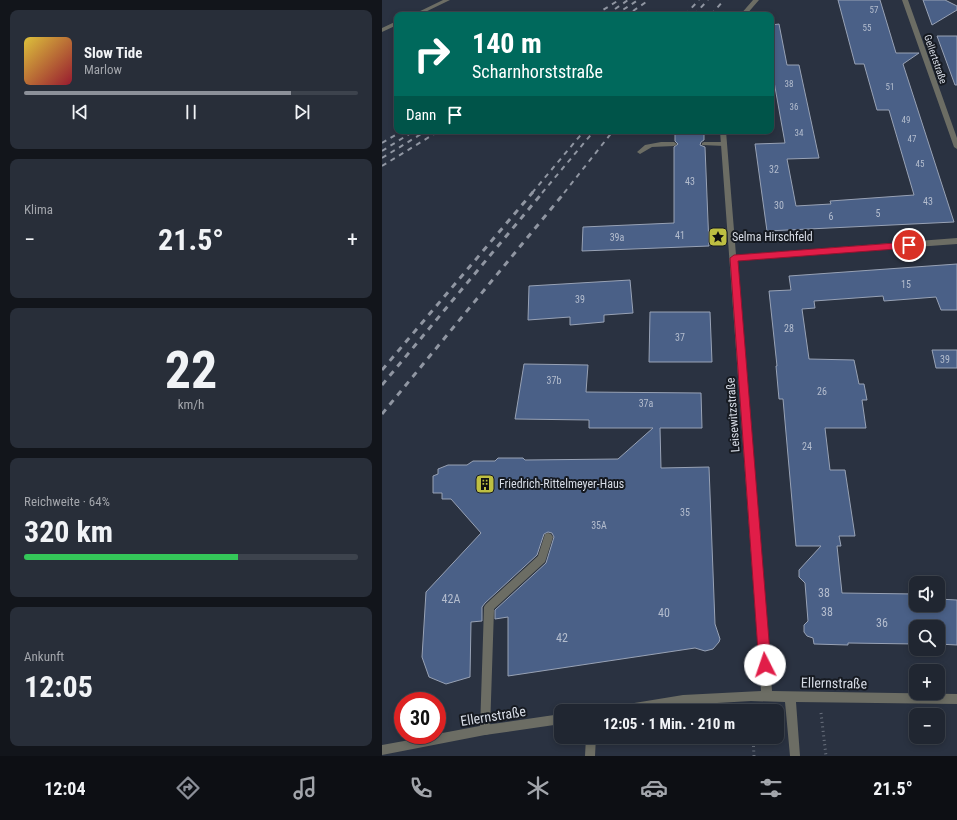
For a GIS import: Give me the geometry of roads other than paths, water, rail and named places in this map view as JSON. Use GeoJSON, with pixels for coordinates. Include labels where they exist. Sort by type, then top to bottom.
{"type":"FeatureCollection","features":[{"type":"Feature","properties":{"kind":"street"},"geometry":{"type":"LineString","coordinates":[[421,12],[447,0]]}},
{"type":"Feature","properties":{"kind":"street"},"geometry":{"type":"LineString","coordinates":[[746,12],[756,0]]}},
{"type":"Feature","properties":{"kind":"street","name":"Gellertstraße"},"geometry":{"type":"LineString","coordinates":[[905,0],[957,147]]}},
{"type":"Feature","properties":{"kind":"street"},"geometry":{"type":"LineString","coordinates":[[383,29],[394,24]]}},
{"type":"Feature","properties":{"kind":"street","name":"Leisewitzstraße"},"geometry":{"type":"LineString","coordinates":[[724,134],[768,696]]}},
{"type":"Feature","properties":{"kind":"street"},"geometry":{"type":"LineString","coordinates":[[640,152],[645,147],[653,145],[674,144]]}},
{"type":"Feature","properties":{"kind":"street"},"geometry":{"type":"LineString","coordinates":[[704,144],[724,144]]}},
{"type":"Feature","properties":{"kind":"street"},"geometry":{"type":"LineString","coordinates":[[734,258],[957,241]]}},
{"type":"Feature","properties":{"kind":"street"},"geometry":{"type":"LineString","coordinates":[[485,730],[489,607],[542,559],[548,538]]}},
{"type":"Feature","properties":{"kind":"street","name":"Ellernstraße"},"geometry":{"type":"LineString","coordinates":[[659,704],[683,700],[768,696],[957,699]]}},
{"type":"Feature","properties":{"kind":"street"},"geometry":{"type":"LineString","coordinates":[[790,696],[795,756]]}},
{"type":"Feature","properties":{"kind":"street","name":"Ellernstraße"},"geometry":{"type":"LineString","coordinates":[[382,750],[485,730],[554,721]]}},
{"type":"Feature","properties":{"kind":"street"},"geometry":{"type":"LineString","coordinates":[[590,756],[591,744]]}},
{"type":"Feature","properties":{"kind":"railway"},"geometry":{"type":"LineString","coordinates":[[600,12],[619,0]]}},
{"type":"Feature","properties":{"kind":"railway"},"geometry":{"type":"LineString","coordinates":[[615,9],[628,0]]}},
{"type":"Feature","properties":{"kind":"railway"},"geometry":{"type":"LineString","coordinates":[[620,12],[638,0]]}},
{"type":"Feature","properties":{"kind":"railway"},"geometry":{"type":"LineString","coordinates":[[633,11],[649,0]]}},
{"type":"Feature","properties":{"kind":"railway"},"geometry":{"type":"LineString","coordinates":[[688,12],[699,0]]}},
{"type":"Feature","properties":{"kind":"railway"},"geometry":{"type":"LineString","coordinates":[[697,12],[708,0]]}},
{"type":"Feature","properties":{"kind":"railway"},"geometry":{"type":"LineString","coordinates":[[714,12],[724,0]]}},
{"type":"Feature","properties":{"kind":"railway"},"geometry":{"type":"LineString","coordinates":[[382,143],[397,134]]}},
{"type":"Feature","properties":{"kind":"railway"},"geometry":{"type":"LineString","coordinates":[[382,151],[409,134]]}},
{"type":"Feature","properties":{"kind":"railway"},"geometry":{"type":"LineString","coordinates":[[382,158],[421,134]]}},
{"type":"Feature","properties":{"kind":"railway"},"geometry":{"type":"LineString","coordinates":[[382,166],[434,134]]}},
{"type":"Feature","properties":{"kind":"railway"},"geometry":{"type":"LineString","coordinates":[[532,193],[581,134]]}},
{"type":"Feature","properties":{"kind":"railway"},"geometry":{"type":"LineString","coordinates":[[542,193],[591,134]]}},
{"type":"Feature","properties":{"kind":"railway"},"geometry":{"type":"LineString","coordinates":[[564,193],[611,134]]}},
{"type":"Feature","properties":{"kind":"railway"},"geometry":{"type":"LineString","coordinates":[[382,370],[533,192]]}},
{"type":"Feature","properties":{"kind":"railway"},"geometry":{"type":"LineString","coordinates":[[382,385],[543,192]]}},
{"type":"Feature","properties":{"kind":"railway"},"geometry":{"type":"LineString","coordinates":[[382,414],[565,192]]}},
{"type":"Feature","properties":{"kind":"place","name":"Selma Hirschfeld"},"geometry":{"type":"Point","coordinates":[718,237]}},
{"type":"Feature","properties":{"kind":"place","name":"Friedrich-Rittelmeyer-Haus"},"geometry":{"type":"Point","coordinates":[485,484]}}]}
